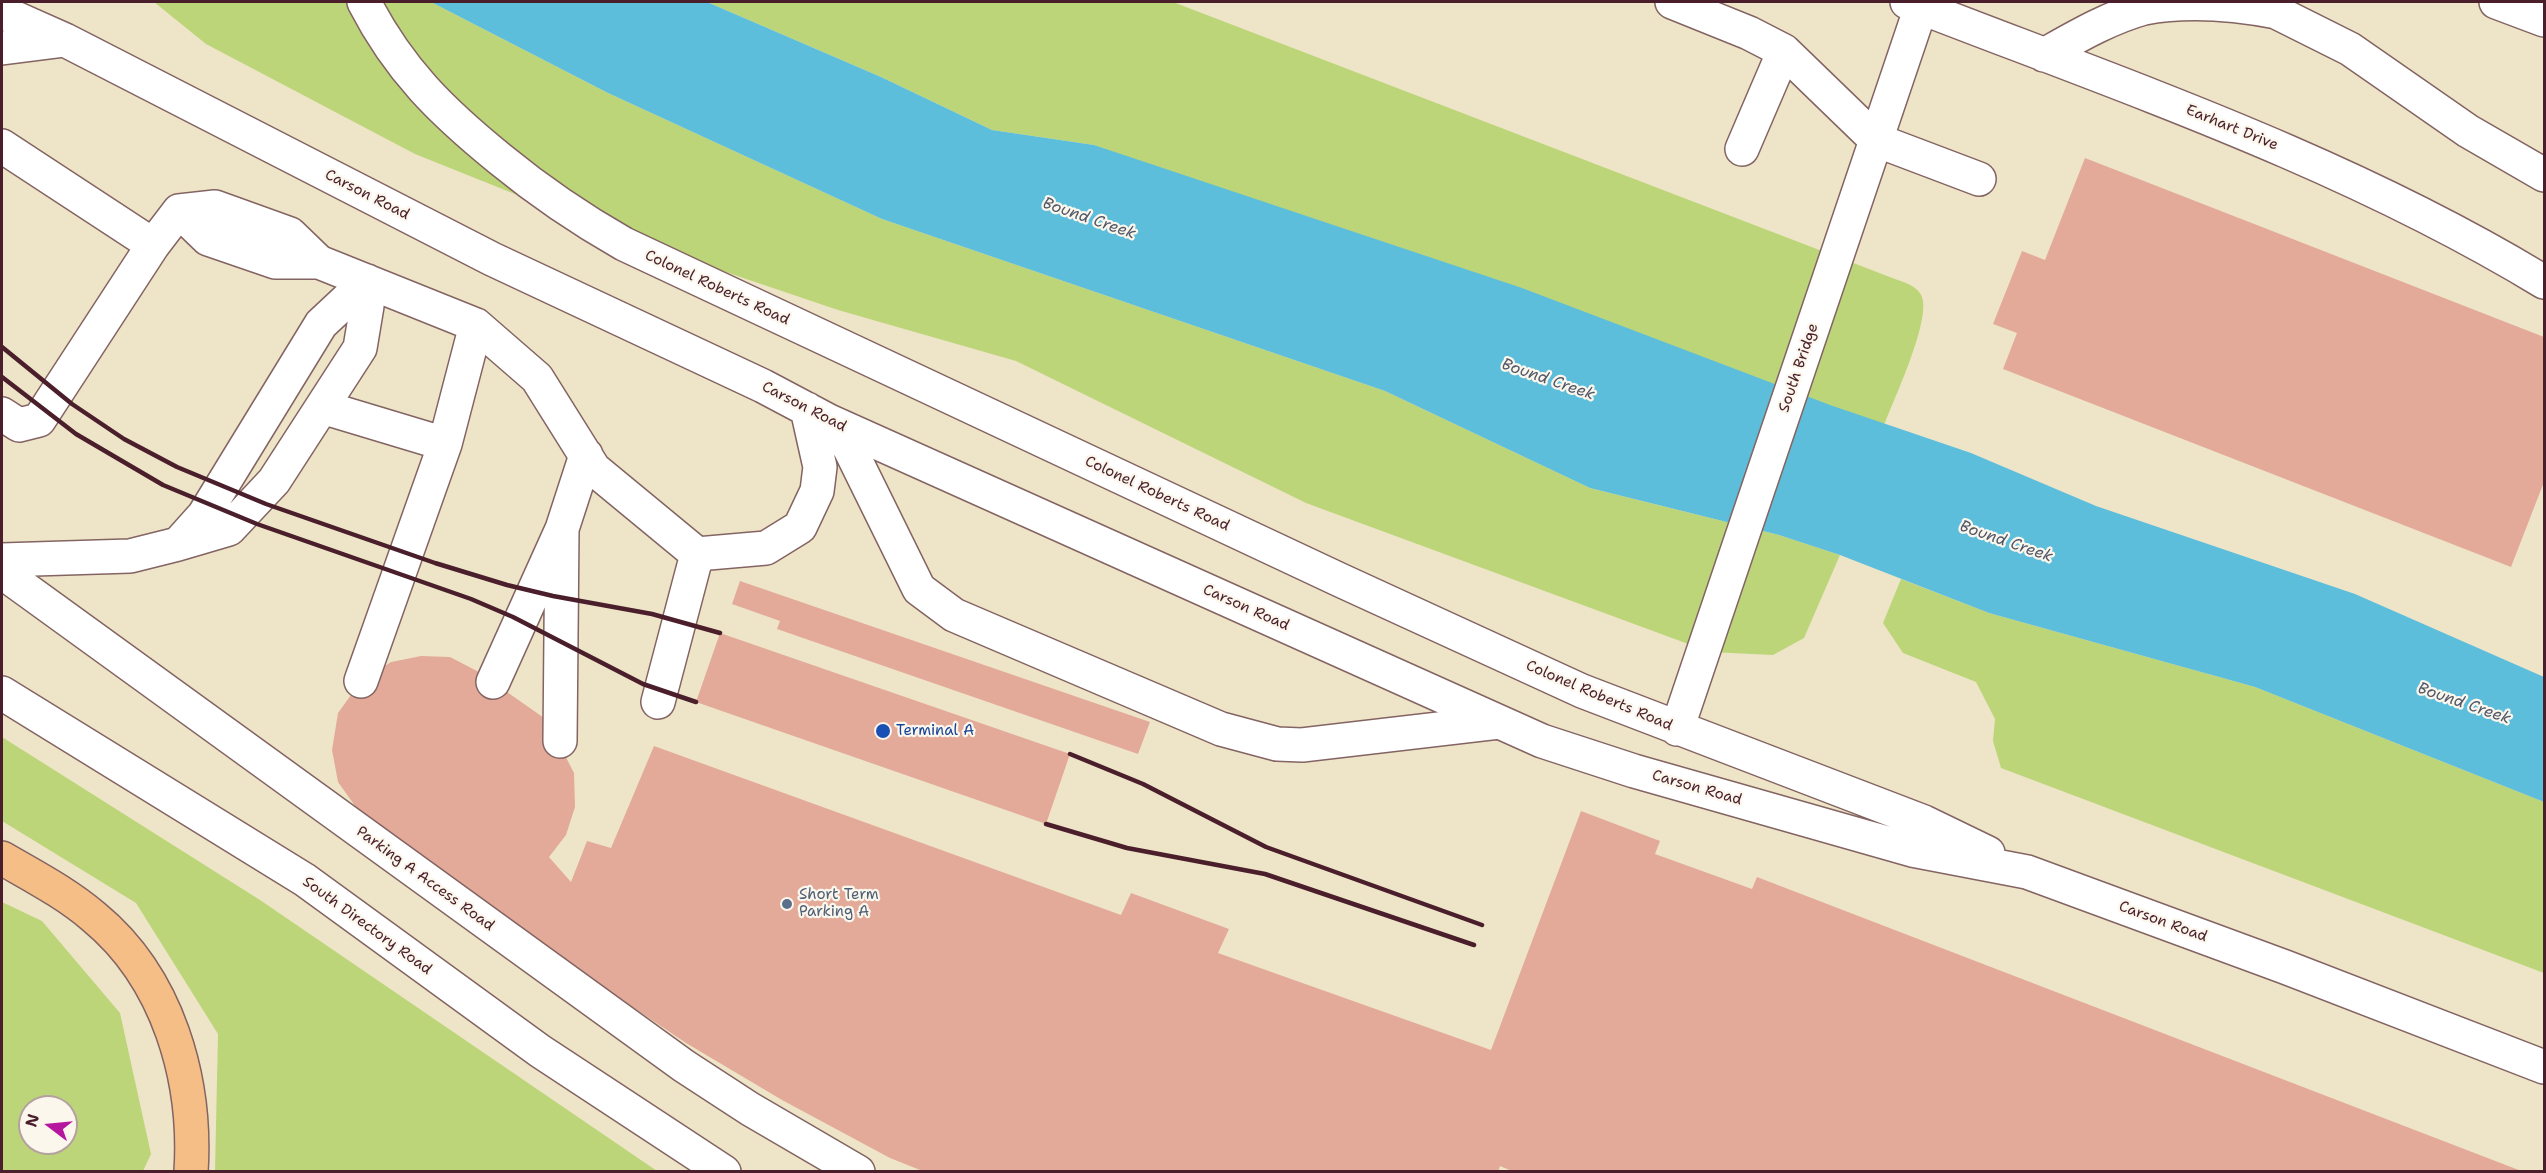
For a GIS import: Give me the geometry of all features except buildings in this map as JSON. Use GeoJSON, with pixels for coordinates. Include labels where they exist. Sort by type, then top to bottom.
{"type":"FeatureCollection","features":[{"type":"Feature","properties":{"kind":"main road"},"geometry":{"type":"LineString","coordinates":[[2,858],[69,898],[95,918],[141,969],[171,1027],[181,1056],[191,1115],[191,1172]]}},
{"type":"Feature","properties":{"kind":"street"},"geometry":{"type":"LineString","coordinates":[[2,48],[65,40],[39,2]]}},
{"type":"Feature","properties":{"kind":"street","name":"Colonel Roberts Road"},"geometry":{"type":"LineString","coordinates":[[364,2],[392,50],[417,84],[465,131],[539,190],[591,226],[651,258],[1582,691],[1924,822],[2027,872]]}},
{"type":"Feature","properties":{"kind":"street"},"geometry":{"type":"LineString","coordinates":[[1672,2],[1749,33],[1784,51],[1876,140],[1979,179]]}},
{"type":"Feature","properties":{"kind":"street"},"geometry":{"type":"LineString","coordinates":[[2044,56],[2099,25],[2146,7],[2191,2],[2268,7],[2350,49],[2468,131],[2544,175]]}},
{"type":"Feature","properties":{"kind":"street"},"geometry":{"type":"LineString","coordinates":[[2496,2],[2544,20]]}},
{"type":"Feature","properties":{"kind":"street"},"geometry":{"type":"LineString","coordinates":[[2524,2],[2544,9]]}},
{"type":"Feature","properties":{"kind":"street","name":"Earhart Drive"},"geometry":{"type":"LineString","coordinates":[[1914,4],[2227,125],[2331,170],[2430,216],[2544,282]]}},
{"type":"Feature","properties":{"kind":"street","name":"South Bridge"},"geometry":{"type":"LineString","coordinates":[[1677,729],[1876,140],[1914,4]]}},
{"type":"Feature","properties":{"kind":"street","name":"Carson Road"},"geometry":{"type":"LineString","coordinates":[[2,12],[65,40],[492,259],[818,415],[1542,741],[1634,771],[1912,850],[2027,872],[2285,967],[2544,1067]]}},
{"type":"Feature","properties":{"kind":"street"},"geometry":{"type":"LineString","coordinates":[[1742,149],[1784,51]]}},
{"type":"Feature","properties":{"kind":"street"},"geometry":{"type":"LineString","coordinates":[[2,146],[153,245]]}},
{"type":"Feature","properties":{"kind":"street"},"geometry":{"type":"LineString","coordinates":[[2,414],[19,425],[39,420],[153,245],[179,211],[215,207],[290,234],[319,262],[476,325],[537,378],[594,469],[697,554],[766,548],[800,527],[817,490],[820,467],[818,415]]}},
{"type":"Feature","properties":{"kind":"street"},"geometry":{"type":"LineString","coordinates":[[2,560],[130,556],[229,529],[274,481],[360,348],[367,306],[367,281]]}},
{"type":"Feature","properties":{"kind":"street"},"geometry":{"type":"LineString","coordinates":[[178,544],[204,515],[321,324],[367,281]]}},
{"type":"Feature","properties":{"kind":"street"},"geometry":{"type":"LineString","coordinates":[[361,681],[445,444],[476,325]]}},
{"type":"Feature","properties":{"kind":"street"},"geometry":{"type":"LineString","coordinates":[[322,407],[445,444]]}},
{"type":"Feature","properties":{"kind":"street"},"geometry":{"type":"LineString","coordinates":[[818,415],[849,447],[919,589],[954,615],[1221,729],[1277,744],[1302,745],[1499,722]]}},
{"type":"Feature","properties":{"kind":"street"},"geometry":{"type":"LineString","coordinates":[[493,682],[562,529],[586,455]]}},
{"type":"Feature","properties":{"kind":"street"},"geometry":{"type":"LineString","coordinates":[[560,741],[562,529]]}},
{"type":"Feature","properties":{"kind":"street"},"geometry":{"type":"LineString","coordinates":[[658,702],[697,554]]}},
{"type":"Feature","properties":{"kind":"street","name":"Parking A Access Road"},"geometry":{"type":"LineString","coordinates":[[2,572],[684,1066],[768,1120],[858,1172]]}},
{"type":"Feature","properties":{"kind":"street","name":"South Directory Road"},"geometry":{"type":"LineString","coordinates":[[2,693],[305,880],[540,1051],[724,1172]]}},
{"type":"Feature","properties":{"kind":"green space"},"geometry":{"type":"Polygon","coordinates":[[[154,2],[431,2],[608,93],[882,219],[1385,391],[1590,488],[1779,535],[1840,555],[1804,638],[1773,655],[1710,652],[1306,503],[1016,361],[838,310],[622,237],[415,154],[206,44],[154,2]]]}},
{"type":"Feature","properties":{"kind":"green space"},"geometry":{"type":"Polygon","coordinates":[[[707,2],[1173,2],[1908,284],[1922,296],[1923,313],[1920,328],[1909,363],[1884,425],[1094,145],[992,130],[881,77],[707,2]]]}},
{"type":"Feature","properties":{"kind":"green space"},"geometry":{"type":"Polygon","coordinates":[[[1901,579],[1989,613],[2255,687],[2544,802],[2544,973],[2001,768],[1993,741],[1995,719],[1976,682],[1903,653],[1883,623],[1901,579]]]}},
{"type":"Feature","properties":{"kind":"green space"},"geometry":{"type":"Polygon","coordinates":[[[2,737],[260,900],[657,1171],[215,1171],[218,1034],[136,903],[2,821],[2,737]]]}},
{"type":"Feature","properties":{"kind":"green space"},"geometry":{"type":"Polygon","coordinates":[[[2,902],[42,921],[120,1013],[151,1154],[143,1171],[2,1171],[2,902]]]}},
{"type":"Feature","properties":{"kind":"water","name":"Bound Creek"},"geometry":{"type":"Polygon","coordinates":[[[431,2],[707,2],[881,77],[992,130],[1094,145],[1522,288],[1830,405],[1971,453],[2096,506],[2355,594],[2544,677],[2544,802],[2255,687],[1989,613],[1840,555],[1779,535],[1590,488],[1385,391],[882,219],[608,93],[431,2]]]}},
{"type":"Feature","properties":{"kind":"railway"},"geometry":{"type":"LineString","coordinates":[[2,347],[72,404],[124,439],[177,467],[266,504],[435,563],[507,585],[652,614],[720,633]]}},
{"type":"Feature","properties":{"kind":"railway"},"geometry":{"type":"LineString","coordinates":[[2,377],[76,434],[163,485],[257,524],[471,599],[513,617],[643,684],[696,702]]}},
{"type":"Feature","properties":{"kind":"railway"},"geometry":{"type":"LineString","coordinates":[[1070,754],[1143,784],[1266,847],[1482,925]]}},
{"type":"Feature","properties":{"kind":"railway"},"geometry":{"type":"LineString","coordinates":[[1046,824],[1127,848],[1265,874],[1474,945]]}},
{"type":"Feature","properties":{"kind":"place","name":"Terminal A"},"geometry":{"type":"Point","coordinates":[883,731]}},
{"type":"Feature","properties":{"kind":"place","name":"Short Term Parking A"},"geometry":{"type":"Point","coordinates":[787,904]}}]}
